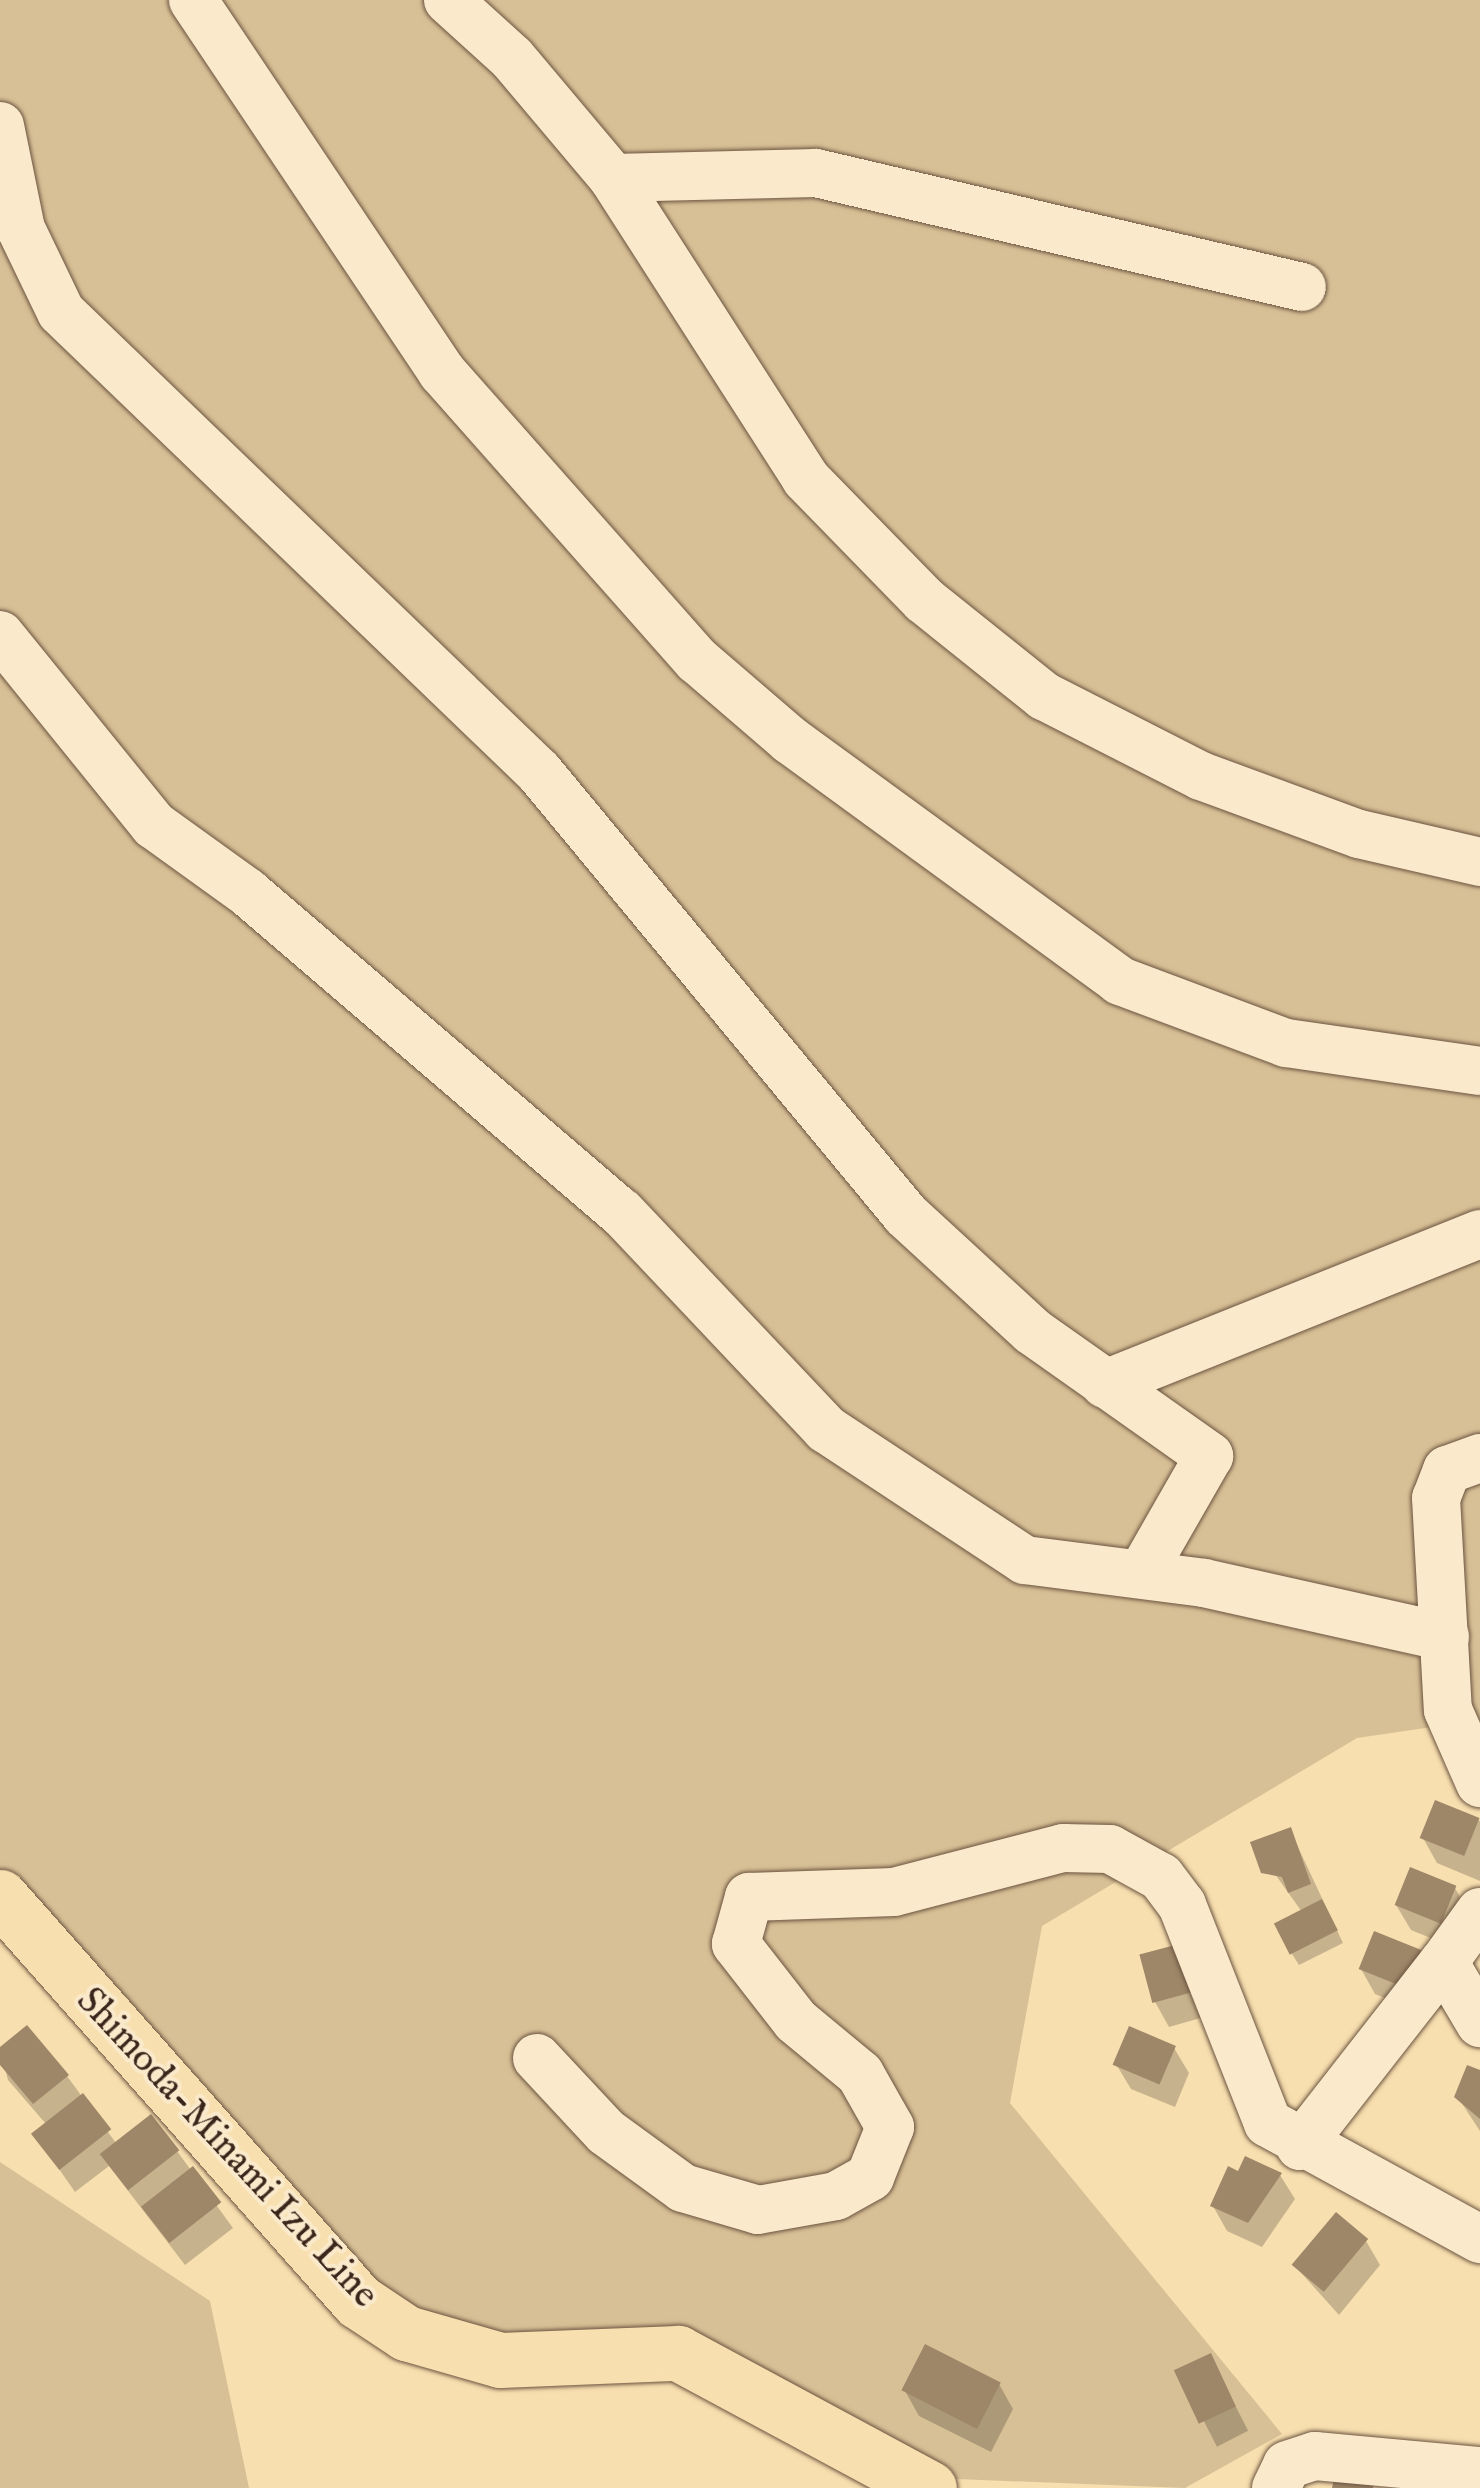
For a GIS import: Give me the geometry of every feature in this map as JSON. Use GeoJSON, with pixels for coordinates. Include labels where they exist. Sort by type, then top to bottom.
{"type":"FeatureCollection","features":[{"type":"Feature","properties":{"kind":"main road","name":"Shimoda-Minami Izu Line"},"geometry":{"type":"LineString","coordinates":[[0,1896],[358,2301],[406,2333],[500,2360],[678,2352],[929,2488]]}},
{"type":"Feature","properties":{"kind":"street"},"geometry":{"type":"LineString","coordinates":[[193,0],[442,372],[697,660],[790,740],[1120,982],[1286,1043],[1480,1071]]}},
{"type":"Feature","properties":{"kind":"street"},"geometry":{"type":"LineString","coordinates":[[448,0],[512,58],[614,178],[806,479],[924,600],[1044,696],[1201,776],[1359,834],[1480,862]]}},
{"type":"Feature","properties":{"kind":"street"},"geometry":{"type":"LineString","coordinates":[[0,126],[21,228],[61,312],[539,772],[906,1215],[1105,1384],[1209,1456],[1142,1574]]}},
{"type":"Feature","properties":{"kind":"street"},"geometry":{"type":"LineString","coordinates":[[614,178],[816,173],[1302,287]]}},
{"type":"Feature","properties":{"kind":"street"},"geometry":{"type":"LineString","coordinates":[[0,636],[154,825],[246,892],[622,1212],[826,1428],[1025,1560],[1142,1574],[1445,1637]]}},
{"type":"Feature","properties":{"kind":"street"},"geometry":{"type":"LineString","coordinates":[[1105,1384],[1480,1234]]}},
{"type":"Feature","properties":{"kind":"street"},"geometry":{"type":"LineString","coordinates":[[1480,1458],[1436,1483],[1448,1710],[1480,1783]]}},
{"type":"Feature","properties":{"kind":"street"},"geometry":{"type":"LineString","coordinates":[[537,2058],[606,2132],[683,2188],[758,2210],[836,2196],[870,2177],[890,2127],[860,2074],[796,2022],[736,1944],[749,1897],[894,1892],[1063,1848],[1110,1848],[1161,1877],[1182,1905],[1254,2100],[1300,2146],[1480,2239]]}},
{"type":"Feature","properties":{"kind":"street"},"geometry":{"type":"LineString","coordinates":[[1300,2146],[1480,1912]]}},
{"type":"Feature","properties":{"kind":"street"},"geometry":{"type":"LineString","coordinates":[[1444,1962],[1480,2023]]}},
{"type":"Feature","properties":{"kind":"street"},"geometry":{"type":"LineString","coordinates":[[1241,2488],[1344,2454],[1480,2472]]}},
{"type":"Feature","properties":{"kind":"shaded area"},"geometry":{"type":"Polygon","coordinates":[[[0,0],[1480,0],[1480,1720],[1357,1738],[1042,1926],[1010,2103],[1282,2434],[1185,2488],[906,2477],[678,2353],[406,2333],[0,1871],[0,0]]]}},
{"type":"Feature","properties":{"kind":"shaded area"},"geometry":{"type":"Polygon","coordinates":[[[0,2162],[210,2301],[249,2488],[0,2488],[0,2162]]]}},
{"type":"Feature","properties":{"kind":"building"},"geometry":{"type":"Polygon","coordinates":[[[1435,1800],[1480,1818],[1464,1856],[1420,1838],[1435,1800]]]}},
{"type":"Feature","properties":{"kind":"building"},"geometry":{"type":"Polygon","coordinates":[[[1291,1827],[1311,1884],[1288,1893],[1282,1877],[1261,1873],[1250,1842],[1291,1827]]]}},
{"type":"Feature","properties":{"kind":"building"},"geometry":{"type":"Polygon","coordinates":[[[1410,1867],[1456,1886],[1441,1924],[1395,1905],[1410,1867]]]}},
{"type":"Feature","properties":{"kind":"building"},"geometry":{"type":"Polygon","coordinates":[[[1322,1899],[1338,1930],[1290,1955],[1274,1924],[1322,1899]]]}},
{"type":"Feature","properties":{"kind":"building"},"geometry":{"type":"Polygon","coordinates":[[[1374,1931],[1421,1950],[1406,1988],[1359,1969],[1374,1931]]]}},
{"type":"Feature","properties":{"kind":"building"},"geometry":{"type":"Polygon","coordinates":[[[1179,1944],[1192,1992],[1152,2003],[1139,1955],[1179,1944]]]}},
{"type":"Feature","properties":{"kind":"building"},"geometry":{"type":"Polygon","coordinates":[[[27,2025],[69,2075],[33,2104],[0,2065],[0,2047],[27,2025]]]}},
{"type":"Feature","properties":{"kind":"building"},"geometry":{"type":"Polygon","coordinates":[[[1129,2026],[1176,2046],[1160,2085],[1113,2065],[1129,2026]]]}},
{"type":"Feature","properties":{"kind":"building"},"geometry":{"type":"Polygon","coordinates":[[[1467,2065],[1480,2070],[1480,2119],[1454,2097],[1467,2065]]]}},
{"type":"Feature","properties":{"kind":"building"},"geometry":{"type":"Polygon","coordinates":[[[83,2093],[111,2129],[59,2170],[31,2134],[83,2093]]]}},
{"type":"Feature","properties":{"kind":"building"},"geometry":{"type":"Polygon","coordinates":[[[151,2114],[179,2150],[128,2190],[100,2154],[151,2114]]]}},
{"type":"Feature","properties":{"kind":"building"},"geometry":{"type":"Polygon","coordinates":[[[1245,2156],[1282,2173],[1248,2223],[1210,2206],[1228,2166],[1238,2171],[1245,2156]]]}},
{"type":"Feature","properties":{"kind":"building"},"geometry":{"type":"Polygon","coordinates":[[[193,2166],[221,2202],[169,2243],[141,2207],[193,2166]]]}},
{"type":"Feature","properties":{"kind":"building"},"geometry":{"type":"Polygon","coordinates":[[[1336,2212],[1368,2239],[1324,2292],[1292,2265],[1336,2212]]]}},
{"type":"Feature","properties":{"kind":"building"},"geometry":{"type":"Polygon","coordinates":[[[925,2344],[1001,2383],[977,2429],[901,2390],[925,2344]]]}},
{"type":"Feature","properties":{"kind":"building"},"geometry":{"type":"Polygon","coordinates":[[[1211,2353],[1236,2406],[1199,2424],[1174,2370],[1211,2353]]]}},
{"type":"Feature","properties":{"kind":"building"},"geometry":{"type":"Polygon","coordinates":[[[1335,2475],[1374,2483],[1373,2488],[1332,2488],[1335,2475]]]}}]}
